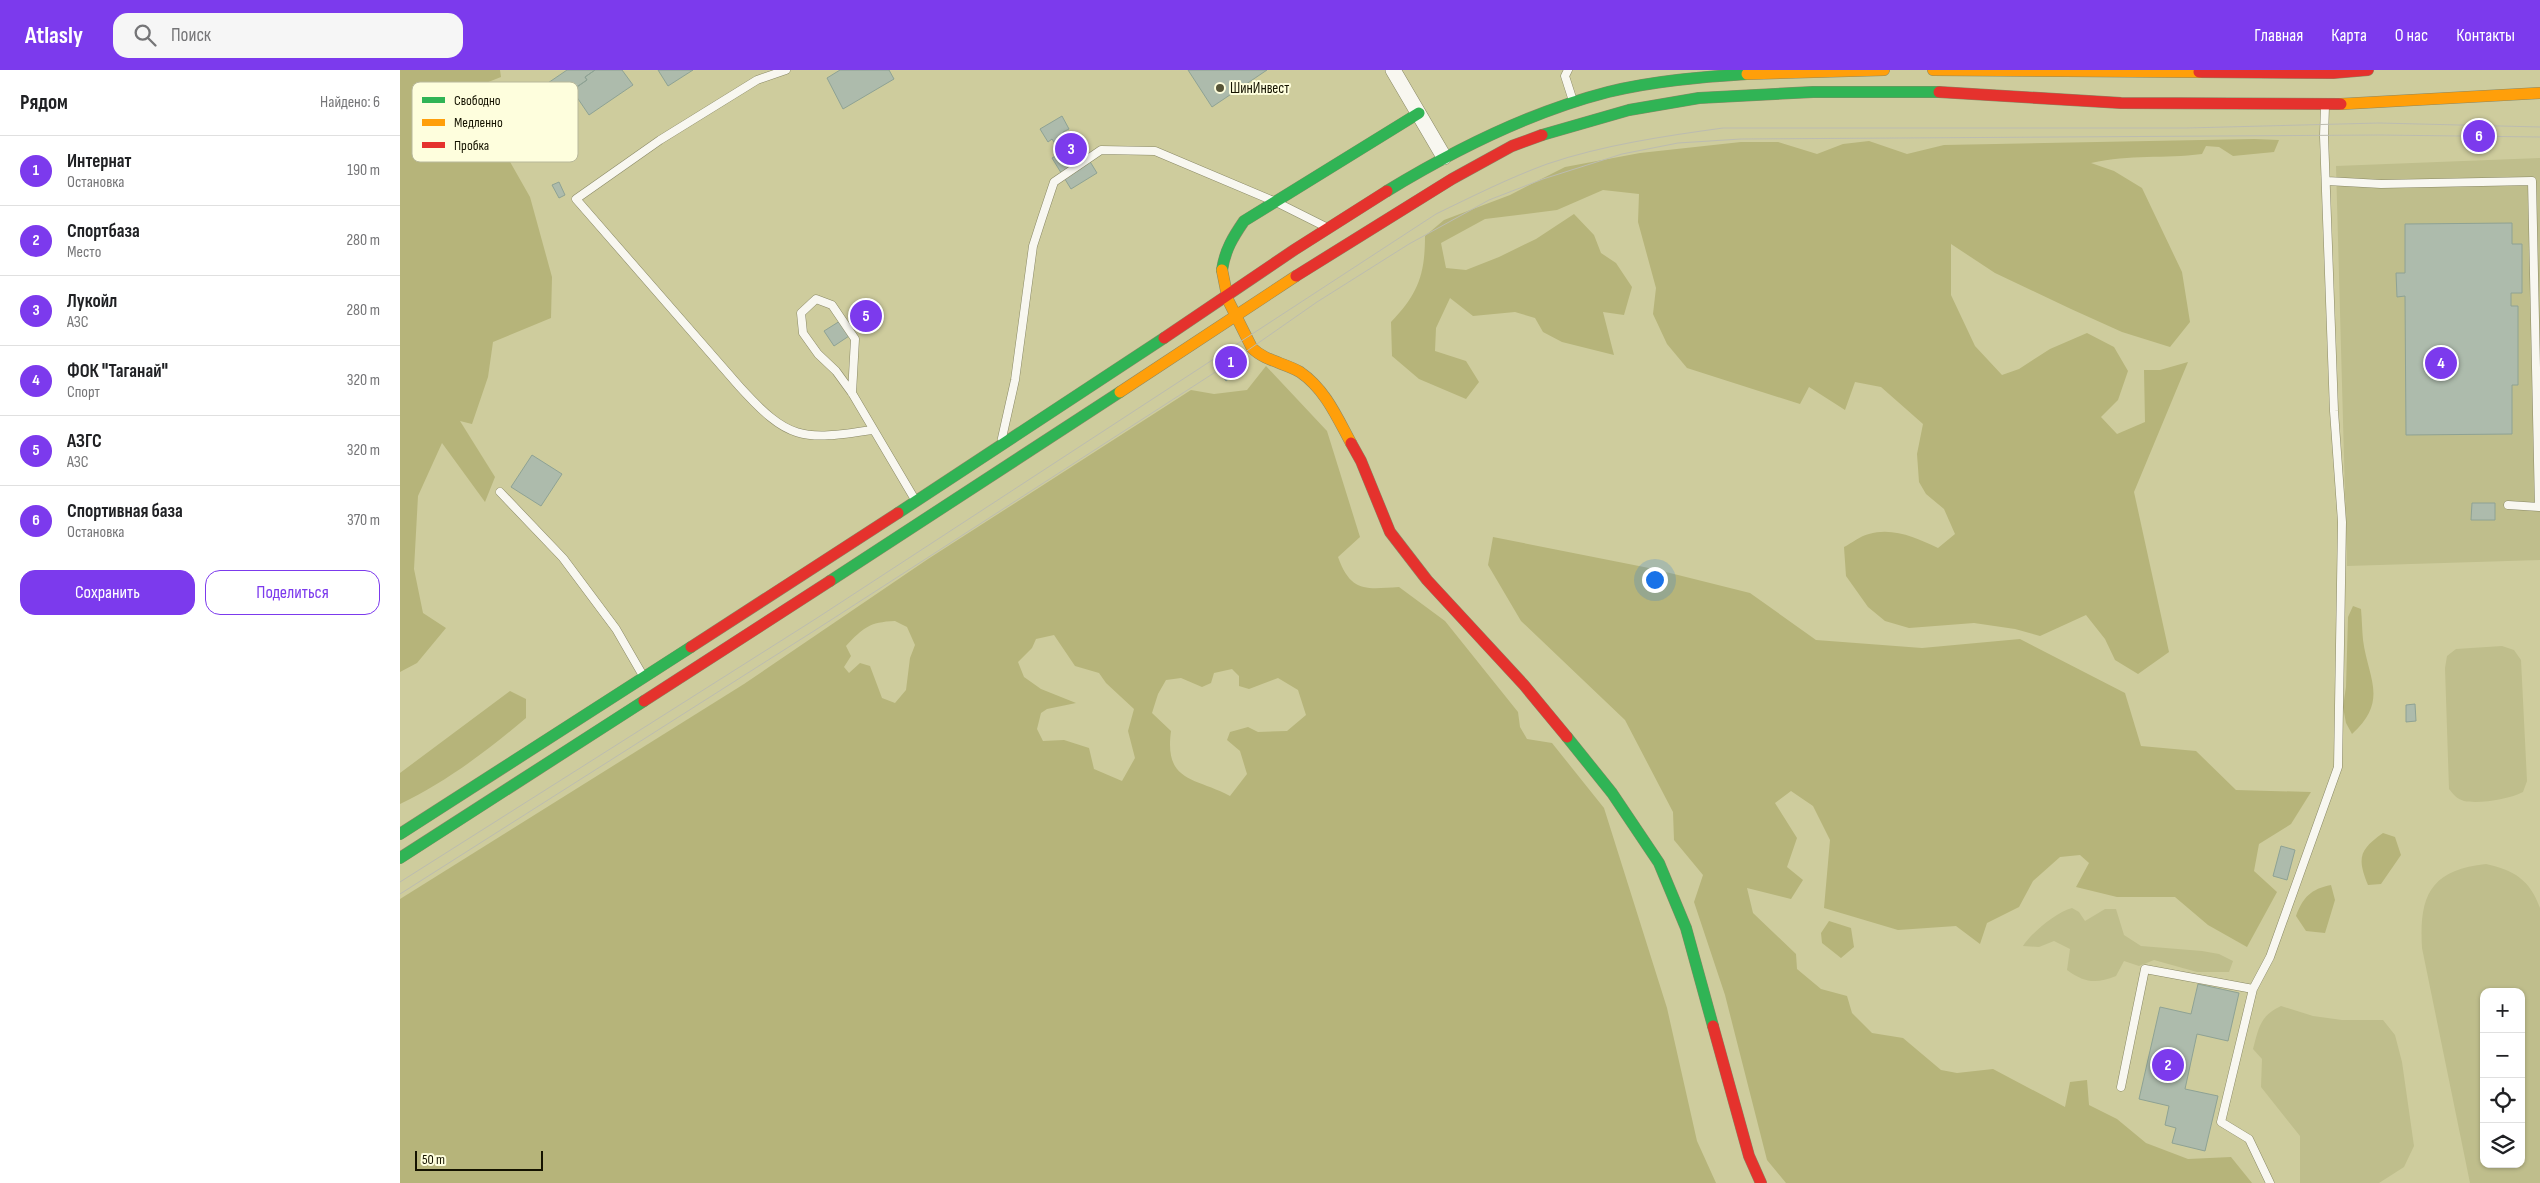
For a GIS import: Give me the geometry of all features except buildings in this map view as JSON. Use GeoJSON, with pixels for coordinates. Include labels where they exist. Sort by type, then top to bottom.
{"type":"FeatureCollection","features":[{"type":"Feature","properties":{"kind":"main road"},"geometry":{"type":"LineString","coordinates":[[400,834],[784,587],[915,499],[1225,299],[1328,228],[1444,157],[1517,123],[1574,102],[1631,88],[1703,77],[1814,71],[1884,70]]}},
{"type":"Feature","properties":{"kind":"main road"},"geometry":{"type":"LineString","coordinates":[[1933,70],[2368,70]]}},
{"type":"Feature","properties":{"kind":"main road"},"geometry":{"type":"LineString","coordinates":[[2325,104],[2333,71]]}},
{"type":"Feature","properties":{"kind":"main road"},"geometry":{"type":"LineString","coordinates":[[400,858],[1236,318],[1275,289],[1344,245],[1452,179],[1504,151],[1566,126],[1629,110],[1699,98],[1912,90],[2121,103],[2325,104],[2377,103],[2540,93]]}},
{"type":"Feature","properties":{"kind":"main road"},"geometry":{"type":"LineString","coordinates":[[1419,113],[1244,221],[1233,234],[1222,263],[1225,299],[1252,348],[1258,354],[1299,372],[1322,391],[1361,461],[1390,532],[1427,580],[1524,685],[1612,793],[1659,864],[1686,928],[1749,1156],[1761,1183]]}},
{"type":"Feature","properties":{"kind":"street"},"geometry":{"type":"LineString","coordinates":[[1393,70],[1444,157]]}},
{"type":"Feature","properties":{"kind":"lane"},"geometry":{"type":"LineString","coordinates":[[786,70],[757,80],[644,150],[576,199],[762,412],[782,428],[803,435],[833,436],[872,430]]}},
{"type":"Feature","properties":{"kind":"lane"},"geometry":{"type":"LineString","coordinates":[[1568,70],[1565,76],[1574,102]]}},
{"type":"Feature","properties":{"kind":"lane"},"geometry":{"type":"LineString","coordinates":[[2270,1183],[2249,1139],[2221,1122],[2254,989],[2270,957],[2338,767],[2342,522],[2334,411],[2324,136],[2325,104]]}},
{"type":"Feature","properties":{"kind":"lane"},"geometry":{"type":"LineString","coordinates":[[1002,443],[1015,380],[1033,246],[1054,182],[1101,150],[1155,151],[1276,202],[1328,228]]}},
{"type":"Feature","properties":{"kind":"lane"},"geometry":{"type":"LineString","coordinates":[[2327,181],[2382,184],[2532,181],[2539,507],[2508,505]]}},
{"type":"Feature","properties":{"kind":"lane"},"geometry":{"type":"LineString","coordinates":[[852,393],[855,339],[832,305],[816,299],[801,313],[803,332],[818,354],[836,371],[852,393],[872,430],[915,499]]}},
{"type":"Feature","properties":{"kind":"lane"},"geometry":{"type":"LineString","coordinates":[[500,492],[563,558],[616,629],[643,676]]}},
{"type":"Feature","properties":{"kind":"lane"},"geometry":{"type":"LineString","coordinates":[[2121,1087],[2145,970],[2254,989]]}},
{"type":"Feature","properties":{"kind":"shaded area"},"geometry":{"type":"Polygon","coordinates":[[[400,70],[500,70],[501,77],[488,82],[412,82],[412,162],[510,162],[530,197],[552,277],[551,318],[493,342],[488,377],[472,424],[460,421],[495,477],[485,502],[442,443],[418,496],[414,569],[423,613],[446,628],[417,663],[400,672],[400,70]]]}},
{"type":"Feature","properties":{"kind":"shaded area"},"geometry":{"type":"Polygon","coordinates":[[[2279,140],[2274,152],[2233,156],[2219,147],[2206,146],[2202,154],[2106,160],[2091,163],[2114,171],[2142,188],[2182,272],[2190,322],[2170,347],[2122,332],[2071,309],[1995,273],[1951,244],[1951,295],[1975,346],[2002,375],[2019,369],[2050,349],[2087,333],[2114,347],[2128,371],[2118,400],[2101,417],[2117,434],[2145,422],[2144,370],[2160,370],[2188,362],[2134,492],[2169,652],[2138,674],[2115,660],[2105,639],[2086,615],[2040,636],[2015,629],[1974,623],[1909,628],[1885,621],[1868,607],[1846,576],[1844,547],[1866,535],[1887,532],[1913,537],[1938,548],[1955,534],[1944,509],[1926,494],[1919,482],[1917,454],[1923,424],[1881,387],[1855,382],[1845,410],[1809,387],[1800,404],[1687,368],[1667,344],[1653,314],[1656,288],[1638,222],[1639,194],[1603,190],[1557,210],[1485,219],[1441,243],[1446,268],[1466,270],[1536,239],[1574,214],[1594,235],[1601,253],[1616,263],[1632,287],[1624,315],[1603,312],[1614,355],[1562,342],[1543,332],[1535,318],[1515,312],[1473,316],[1450,298],[1436,328],[1435,351],[1466,361],[1479,382],[1466,399],[1419,379],[1392,356],[1391,322],[1408,302],[1418,283],[1425,250],[1425,236],[1444,220],[1510,195],[1565,167],[1640,153],[1741,142],[1778,142],[1817,154],[1843,144],[1869,141],[1907,154],[1944,145],[2279,140]]]}},
{"type":"Feature","properties":{"kind":"shaded area"},"geometry":{"type":"Polygon","coordinates":[[[2540,158],[2540,560],[2347,566],[2336,166],[2540,158]]]}},
{"type":"Feature","properties":{"kind":"shaded area"},"geometry":{"type":"Polygon","coordinates":[[[1266,366],[1327,431],[1360,537],[1338,557],[1348,577],[1354,583],[1369,588],[1399,587],[1445,621],[1518,712],[1520,727],[1527,739],[1552,743],[1604,808],[1667,1008],[1697,1141],[1716,1183],[400,1183],[400,899],[744,684],[928,559],[1191,390],[1214,394],[1247,390],[1266,366]],[[895,621],[867,627],[857,635],[846,646],[851,656],[844,667],[849,673],[860,663],[870,666],[882,698],[895,703],[906,690],[910,658],[915,645],[907,627],[895,621]],[[1054,635],[1036,639],[1032,648],[1018,662],[1024,677],[1041,689],[1076,703],[1047,709],[1041,713],[1037,729],[1043,741],[1064,740],[1089,748],[1094,769],[1122,781],[1135,758],[1128,731],[1134,709],[1106,683],[1099,673],[1075,666],[1054,635]],[[1232,669],[1214,673],[1211,683],[1202,687],[1181,678],[1166,680],[1158,694],[1152,713],[1171,731],[1170,748],[1172,760],[1177,769],[1194,781],[1230,796],[1247,774],[1240,751],[1227,740],[1230,732],[1248,727],[1258,732],[1287,731],[1306,715],[1298,690],[1278,678],[1249,689],[1239,686],[1239,676],[1232,669]]]}},
{"type":"Feature","properties":{"kind":"shaded area"},"geometry":{"type":"Polygon","coordinates":[[[1493,537],[1654,569],[1750,593],[1816,640],[1922,648],[2020,639],[2125,693],[2141,746],[2196,751],[2236,790],[2311,792],[2291,824],[2259,844],[2254,871],[2277,892],[2247,947],[2208,925],[2175,897],[2117,897],[2076,887],[2089,863],[2080,855],[2060,857],[2033,881],[2019,907],[1987,923],[1980,944],[1956,926],[1898,930],[1824,908],[1830,840],[1813,806],[1791,791],[1775,803],[1797,838],[1787,867],[1803,880],[1791,899],[1747,888],[1753,913],[1796,954],[1797,969],[1821,989],[1847,996],[1852,1013],[1872,1033],[1903,1038],[1941,1070],[1957,1073],[1993,1069],[2065,1107],[2070,1082],[2087,1080],[2089,1105],[2117,1119],[2146,1143],[2188,1159],[2231,1157],[2252,1183],[1786,1183],[1767,1160],[1725,995],[1694,902],[1703,875],[1674,840],[1673,812],[1625,720],[1521,621],[1488,565],[1493,537]]]}},
{"type":"Feature","properties":{"kind":"shaded area"},"geometry":{"type":"Polygon","coordinates":[[[2353,606],[2361,609],[2363,640],[2373,689],[2373,700],[2370,711],[2352,734],[2346,723],[2343,707],[2346,687],[2348,617],[2353,606]]]}},
{"type":"Feature","properties":{"kind":"shaded area"},"geometry":{"type":"Polygon","coordinates":[[[2502,646],[2514,650],[2521,660],[2527,781],[2523,792],[2511,797],[2486,801],[2464,801],[2457,798],[2449,789],[2445,668],[2447,656],[2456,649],[2502,646]]]}},
{"type":"Feature","properties":{"kind":"shaded area"},"geometry":{"type":"Polygon","coordinates":[[[510,691],[526,699],[526,718],[466,765],[434,786],[400,804],[400,773],[510,691]]]}},
{"type":"Feature","properties":{"kind":"shaded area"},"geometry":{"type":"Polygon","coordinates":[[[2383,833],[2395,837],[2401,855],[2381,884],[2368,885],[2362,868],[2362,855],[2369,844],[2383,833]]]}},
{"type":"Feature","properties":{"kind":"shaded area"},"geometry":{"type":"Polygon","coordinates":[[[2486,864],[2505,869],[2526,883],[2540,908],[2540,1183],[2470,1183],[2422,948],[2423,914],[2426,900],[2440,880],[2452,872],[2486,864]]]}},
{"type":"Feature","properties":{"kind":"shaded area"},"geometry":{"type":"Polygon","coordinates":[[[2331,885],[2335,900],[2325,933],[2306,931],[2296,916],[2302,904],[2313,892],[2331,885]]]}},
{"type":"Feature","properties":{"kind":"shaded area"},"geometry":{"type":"Polygon","coordinates":[[[2072,908],[2079,912],[2085,921],[2105,909],[2116,909],[2124,935],[2141,946],[2219,954],[2233,961],[2229,972],[2197,972],[2154,960],[2139,966],[2124,961],[2116,976],[2096,981],[2079,978],[2067,970],[2070,949],[2054,941],[2039,947],[2023,946],[2045,923],[2072,908]]]}},
{"type":"Feature","properties":{"kind":"shaded area"},"geometry":{"type":"Polygon","coordinates":[[[1829,921],[1851,928],[1854,947],[1841,958],[1822,943],[1821,933],[1829,921]]]}},
{"type":"Feature","properties":{"kind":"shaded area"},"geometry":{"type":"Polygon","coordinates":[[[2281,1006],[2313,1016],[2342,1020],[2383,1020],[2395,1035],[2402,1062],[2414,1146],[2404,1167],[2379,1183],[2300,1183],[2300,1136],[2261,1087],[2262,1059],[2253,1049],[2264,1018],[2281,1006]]]}},
{"type":"Feature","properties":{"kind":"tram line"},"geometry":{"type":"LineString","coordinates":[[400,882],[817,618],[1436,214],[1505,181],[1547,164],[1612,146],[1723,128],[2187,128],[2379,123],[2540,127]]}},
{"type":"Feature","properties":{"kind":"tram line"},"geometry":{"type":"LineString","coordinates":[[400,894],[817,629],[1231,362],[1317,302],[1409,244],[1489,200],[1543,179],[1622,154],[1678,143],[1741,139],[2379,135],[2540,137]]}},
{"type":"Feature","properties":{"kind":"traffic: fast"},"geometry":{"type":"LineString","coordinates":[[1387,191],[1494,133],[1579,100],[1608,92],[1660,82],[1747,74]]}},
{"type":"Feature","properties":{"kind":"traffic: fast"},"geometry":{"type":"LineString","coordinates":[[1542,135],[1629,110],[1699,98],[1813,92],[1939,92]]}},
{"type":"Feature","properties":{"kind":"traffic: fast"},"geometry":{"type":"LineString","coordinates":[[1222,270],[1230,244],[1244,221],[1419,113]]}},
{"type":"Feature","properties":{"kind":"traffic: fast"},"geometry":{"type":"LineString","coordinates":[[898,513],[1164,338]]}},
{"type":"Feature","properties":{"kind":"traffic: fast"},"geometry":{"type":"LineString","coordinates":[[830,581],[1120,392]]}},
{"type":"Feature","properties":{"kind":"traffic: fast"},"geometry":{"type":"LineString","coordinates":[[400,834],[691,647]]}},
{"type":"Feature","properties":{"kind":"traffic: fast"},"geometry":{"type":"LineString","coordinates":[[400,858],[644,701]]}},
{"type":"Feature","properties":{"kind":"traffic: fast"},"geometry":{"type":"LineString","coordinates":[[1567,737],[1612,793],[1659,863],[1686,928],[1713,1026]]}},
{"type":"Feature","properties":{"kind":"traffic: slow"},"geometry":{"type":"LineString","coordinates":[[1747,74],[1884,70]]}},
{"type":"Feature","properties":{"kind":"traffic: slow"},"geometry":{"type":"LineString","coordinates":[[1933,70],[2199,72]]}},
{"type":"Feature","properties":{"kind":"traffic: slow"},"geometry":{"type":"LineString","coordinates":[[2341,104],[2540,93]]}},
{"type":"Feature","properties":{"kind":"traffic: slow"},"geometry":{"type":"LineString","coordinates":[[1222,270],[1228,300],[1252,348],[1263,356],[1300,372],[1309,379],[1330,404],[1351,443]]}},
{"type":"Feature","properties":{"kind":"traffic: slow"},"geometry":{"type":"LineString","coordinates":[[1120,392],[1296,276]]}},
{"type":"Feature","properties":{"kind":"traffic: jam"},"geometry":{"type":"LineString","coordinates":[[2199,72],[2333,73],[2368,70]]}},
{"type":"Feature","properties":{"kind":"traffic: jam"},"geometry":{"type":"LineString","coordinates":[[1939,92],[2121,103],[2341,104]]}},
{"type":"Feature","properties":{"kind":"traffic: jam"},"geometry":{"type":"LineString","coordinates":[[1296,276],[1452,179],[1512,146],[1542,135]]}},
{"type":"Feature","properties":{"kind":"traffic: jam"},"geometry":{"type":"LineString","coordinates":[[1164,338],[1294,250],[1387,191]]}},
{"type":"Feature","properties":{"kind":"traffic: jam"},"geometry":{"type":"LineString","coordinates":[[1351,443],[1361,461],[1390,532],[1427,580],[1524,685],[1567,737]]}},
{"type":"Feature","properties":{"kind":"traffic: jam"},"geometry":{"type":"LineString","coordinates":[[691,647],[898,513]]}},
{"type":"Feature","properties":{"kind":"traffic: jam"},"geometry":{"type":"LineString","coordinates":[[644,701],[830,581]]}},
{"type":"Feature","properties":{"kind":"traffic: jam"},"geometry":{"type":"LineString","coordinates":[[1713,1026],[1749,1156],[1761,1183]]}},
{"type":"Feature","properties":{"kind":"place","name":"ШинИнвест"},"geometry":{"type":"Point","coordinates":[1220,88]}},
{"type":"Feature","properties":{"kind":"place","name":"Спортивная база"},"geometry":{"type":"Point","coordinates":[2479,136]}},
{"type":"Feature","properties":{"kind":"place","name":"Лукойл"},"geometry":{"type":"Point","coordinates":[1071,149]}},
{"type":"Feature","properties":{"kind":"place","name":"АЗГС"},"geometry":{"type":"Point","coordinates":[866,316]}},
{"type":"Feature","properties":{"kind":"place","name":"Интернат"},"geometry":{"type":"Point","coordinates":[1231,362]}},
{"type":"Feature","properties":{"kind":"place","name":"ФОК \"Таганай\""},"geometry":{"type":"Point","coordinates":[2441,363]}},
{"type":"Feature","properties":{"kind":"place","name":"Спортбаза"},"geometry":{"type":"Point","coordinates":[2168,1065]}}]}
